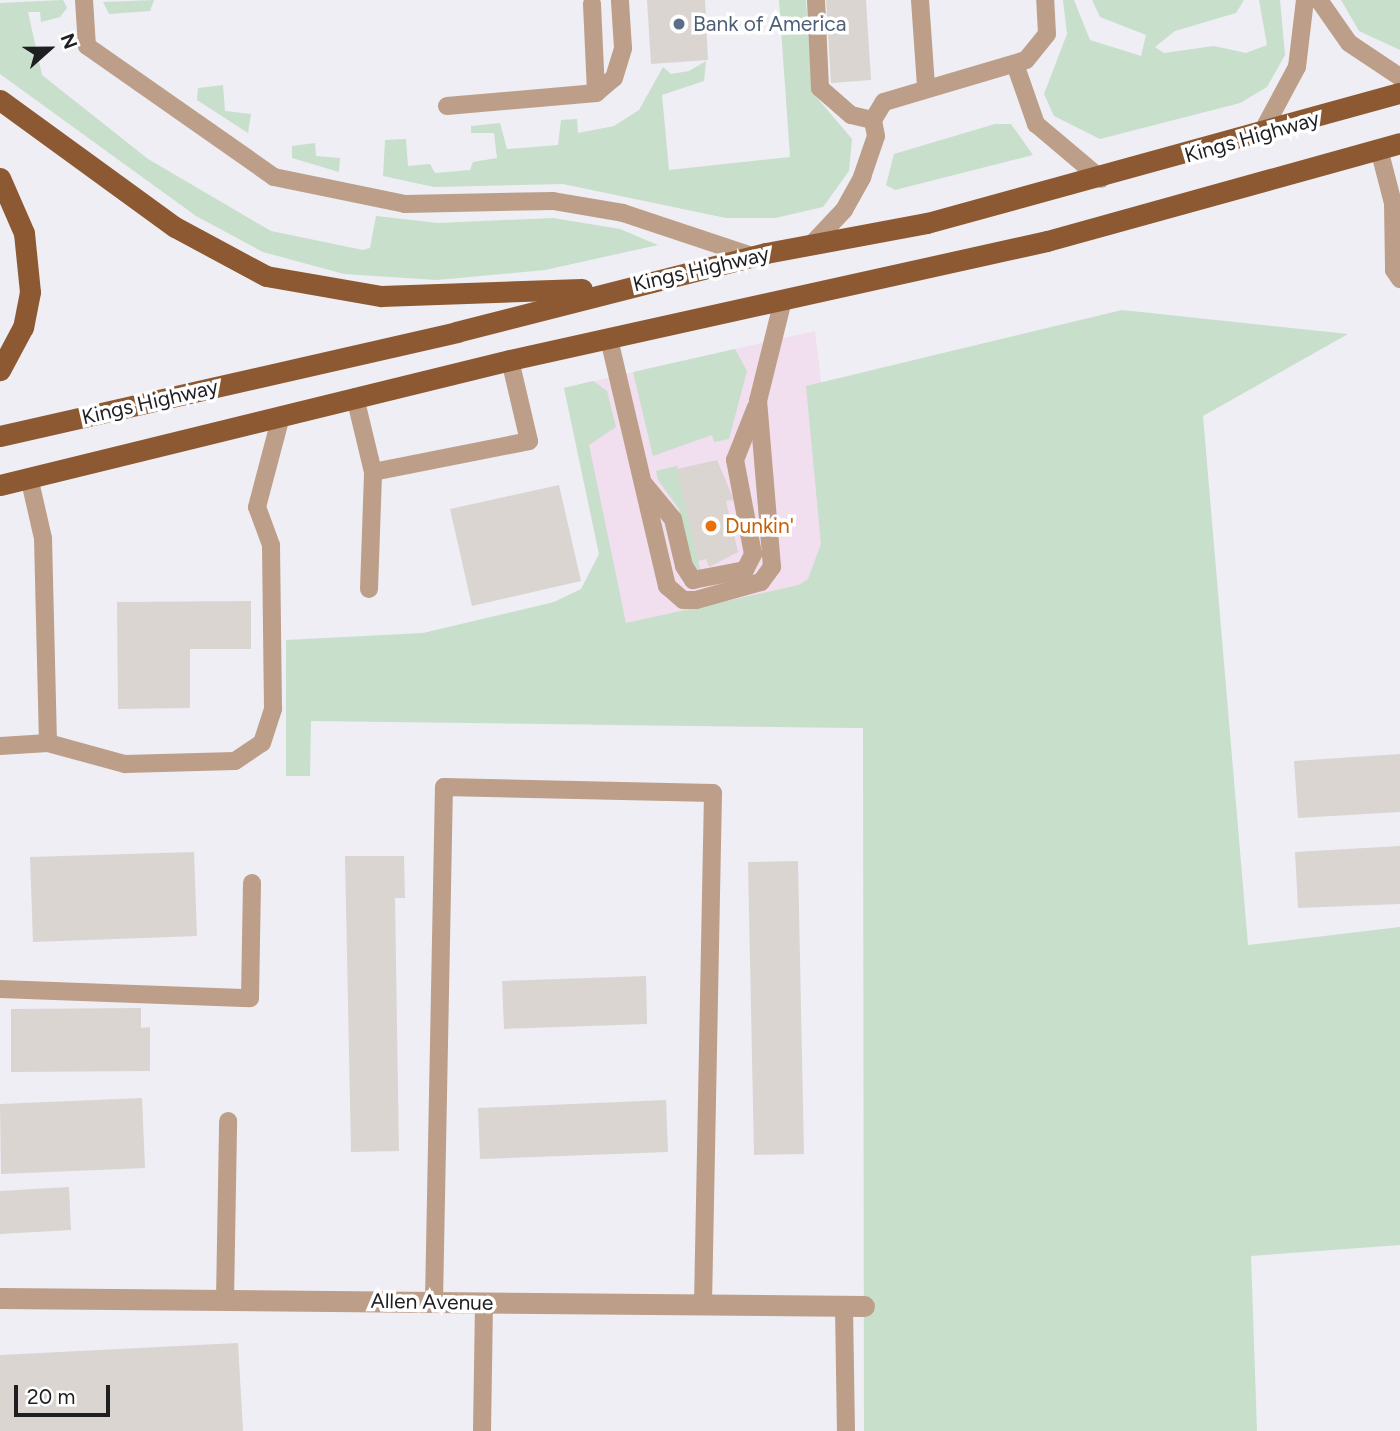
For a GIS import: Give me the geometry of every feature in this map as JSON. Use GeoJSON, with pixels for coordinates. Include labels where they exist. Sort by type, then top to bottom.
{"type":"FeatureCollection","features":[{"type":"Feature","properties":{"kind":"main road","name":"Kings Highway"},"geometry":{"type":"LineString","coordinates":[[0,436],[456,332],[752,256],[927,223],[1101,179],[1400,93]]}},
{"type":"Feature","properties":{"kind":"main road"},"geometry":{"type":"LineString","coordinates":[[0,100],[175,227],[266,276],[381,296],[623,287]]}},
{"type":"Feature","properties":{"kind":"main road","name":"Kings Highway"},"geometry":{"type":"LineString","coordinates":[[0,485],[510,360],[1047,241],[1400,143]]}},
{"type":"Feature","properties":{"kind":"main road"},"geometry":{"type":"LineString","coordinates":[[0,178],[24,233],[30,292],[23,327],[0,370]]}},
{"type":"Feature","properties":{"kind":"street","name":"Allen Avenue"},"geometry":{"type":"LineString","coordinates":[[0,1297],[854,1306]]}},
{"type":"Feature","properties":{"kind":"lane"},"geometry":{"type":"LineString","coordinates":[[84,0],[87,46],[180,115],[274,177],[365,197],[458,206],[553,201],[623,213],[752,256]]}},
{"type":"Feature","properties":{"kind":"lane"},"geometry":{"type":"LineString","coordinates":[[816,0],[820,88],[850,116],[873,120]]}},
{"type":"Feature","properties":{"kind":"lane"},"geometry":{"type":"LineString","coordinates":[[920,0],[926,85]]}},
{"type":"Feature","properties":{"kind":"lane"},"geometry":{"type":"LineString","coordinates":[[812,244],[844,210],[871,158],[873,120],[884,102],[926,85],[1015,64],[1038,50],[1047,34],[1045,0]]}},
{"type":"Feature","properties":{"kind":"lane"},"geometry":{"type":"LineString","coordinates":[[1261,134],[1297,68],[1306,0]]}},
{"type":"Feature","properties":{"kind":"lane"},"geometry":{"type":"LineString","coordinates":[[1319,0],[1349,43],[1400,77]]}},
{"type":"Feature","properties":{"kind":"lane"},"geometry":{"type":"LineString","coordinates":[[447,106],[596,93],[614,78],[623,48],[620,1]]}},
{"type":"Feature","properties":{"kind":"lane"},"geometry":{"type":"LineString","coordinates":[[592,4],[596,93]]}},
{"type":"Feature","properties":{"kind":"lane"},"geometry":{"type":"LineString","coordinates":[[1015,64],[1036,124],[1101,179]]}},
{"type":"Feature","properties":{"kind":"lane"},"geometry":{"type":"LineString","coordinates":[[1378,149],[1396,202],[1394,270],[1400,279]]}},
{"type":"Feature","properties":{"kind":"lane"},"geometry":{"type":"LineString","coordinates":[[642,481],[673,519],[684,566],[694,580],[745,570],[753,554],[735,460],[758,401],[783,300]]}},
{"type":"Feature","properties":{"kind":"lane"},"geometry":{"type":"LineString","coordinates":[[608,340],[673,595],[695,600],[761,582],[772,567],[758,401]]}},
{"type":"Feature","properties":{"kind":"lane"},"geometry":{"type":"LineString","coordinates":[[373,472],[529,442],[510,360]]}},
{"type":"Feature","properties":{"kind":"lane"},"geometry":{"type":"LineString","coordinates":[[355,397],[373,472],[369,589]]}},
{"type":"Feature","properties":{"kind":"lane"},"geometry":{"type":"LineString","coordinates":[[0,746],[48,743],[125,764],[235,761],[262,743],[273,709],[271,545],[257,507],[281,416]]}},
{"type":"Feature","properties":{"kind":"lane"},"geometry":{"type":"LineString","coordinates":[[29,477],[43,538],[48,743]]}},
{"type":"Feature","properties":{"kind":"lane"},"geometry":{"type":"LineString","coordinates":[[434,1301],[444,786],[713,793],[703,1304]]}},
{"type":"Feature","properties":{"kind":"lane"},"geometry":{"type":"LineString","coordinates":[[0,989],[250,998],[252,883]]}},
{"type":"Feature","properties":{"kind":"lane"},"geometry":{"type":"LineString","coordinates":[[225,1300],[228,1121]]}},
{"type":"Feature","properties":{"kind":"lane"},"geometry":{"type":"LineString","coordinates":[[482,1431],[484,1302]]}},
{"type":"Feature","properties":{"kind":"lane"},"geometry":{"type":"LineString","coordinates":[[846,1431],[854,1306]]}},
{"type":"Feature","properties":{"kind":"shaded area"},"geometry":{"type":"Polygon","coordinates":[[[815,331],[863,728],[593,725],[599,554],[564,388],[815,331]]]}},
{"type":"Feature","properties":{"kind":"green space"},"geometry":{"type":"Polygon","coordinates":[[[63,0],[67,8],[60,17],[41,22],[40,12],[28,12],[42,75],[148,159],[271,231],[363,250],[370,248],[376,216],[438,223],[553,218],[620,229],[658,245],[545,270],[437,280],[344,274],[263,252],[196,216],[0,74],[0,3],[63,0]]]}},
{"type":"Feature","properties":{"kind":"green space"},"geometry":{"type":"Polygon","coordinates":[[[154,0],[150,11],[109,14],[103,2],[154,0]]]}},
{"type":"Feature","properties":{"kind":"green space"},"geometry":{"type":"Polygon","coordinates":[[[779,0],[806,0],[813,93],[852,139],[849,171],[823,207],[775,218],[726,218],[563,184],[434,187],[383,176],[385,140],[406,139],[408,166],[430,164],[435,173],[470,170],[473,162],[497,158],[494,133],[471,133],[471,126],[500,123],[507,149],[558,145],[561,120],[577,119],[578,133],[614,126],[639,110],[663,67],[671,74],[689,71],[706,61],[704,81],[662,95],[669,170],[790,157],[779,0]]]}},
{"type":"Feature","properties":{"kind":"green space"},"geometry":{"type":"Polygon","coordinates":[[[1063,0],[1074,0],[1090,40],[1141,56],[1146,35],[1100,17],[1092,0],[1244,0],[1236,13],[1175,31],[1155,47],[1164,53],[1214,46],[1246,53],[1267,45],[1259,0],[1280,0],[1285,55],[1267,87],[1240,103],[1100,139],[1054,116],[1044,94],[1067,34],[1063,0]]]}},
{"type":"Feature","properties":{"kind":"green space"},"geometry":{"type":"Polygon","coordinates":[[[1341,0],[1400,0],[1400,50],[1359,31],[1341,0]]]}},
{"type":"Feature","properties":{"kind":"green space"},"geometry":{"type":"Polygon","coordinates":[[[223,85],[225,111],[251,114],[248,133],[197,100],[198,88],[223,85]]]}},
{"type":"Feature","properties":{"kind":"green space"},"geometry":{"type":"Polygon","coordinates":[[[995,124],[1011,124],[1033,155],[895,190],[886,185],[894,154],[995,124]]]}},
{"type":"Feature","properties":{"kind":"green space"},"geometry":{"type":"Polygon","coordinates":[[[315,143],[316,156],[340,158],[339,172],[292,158],[292,146],[315,143]]]}},
{"type":"Feature","properties":{"kind":"green space"},"geometry":{"type":"Polygon","coordinates":[[[1122,310],[1348,334],[1203,416],[1248,945],[1400,927],[1400,1245],[1251,1256],[1257,1431],[864,1431],[863,728],[311,721],[310,776],[286,776],[286,640],[423,633],[554,602],[581,589],[599,554],[564,388],[593,381],[607,391],[616,427],[589,445],[626,623],[799,585],[808,579],[821,544],[806,386],[1122,310]]]}},
{"type":"Feature","properties":{"kind":"green space"},"geometry":{"type":"Polygon","coordinates":[[[735,349],[747,371],[729,439],[714,442],[712,435],[653,456],[633,372],[735,349]]]}},
{"type":"Feature","properties":{"kind":"green space"},"geometry":{"type":"Polygon","coordinates":[[[677,466],[701,573],[691,561],[679,509],[658,480],[656,471],[677,466]]]}},
{"type":"Feature","properties":{"kind":"building","name":"Bank of America"},"geometry":{"type":"Polygon","coordinates":[[[647,0],[705,0],[708,60],[651,64],[647,0]]]}},
{"type":"Feature","properties":{"kind":"building"},"geometry":{"type":"Polygon","coordinates":[[[826,0],[866,0],[871,80],[831,83],[826,0]]]}},
{"type":"Feature","properties":{"kind":"building","name":"Dunkin'"},"geometry":{"type":"Polygon","coordinates":[[[717,460],[734,500],[726,501],[738,552],[709,567],[706,559],[698,561],[677,469],[717,460]]]}},
{"type":"Feature","properties":{"kind":"building"},"geometry":{"type":"Polygon","coordinates":[[[559,485],[581,581],[472,606],[450,509],[559,485]]]}},
{"type":"Feature","properties":{"kind":"building"},"geometry":{"type":"Polygon","coordinates":[[[251,601],[251,649],[190,649],[190,708],[118,709],[117,602],[251,601]]]}},
{"type":"Feature","properties":{"kind":"building"},"geometry":{"type":"Polygon","coordinates":[[[1400,754],[1400,812],[1298,818],[1294,761],[1400,754]]]}},
{"type":"Feature","properties":{"kind":"building"},"geometry":{"type":"Polygon","coordinates":[[[1400,846],[1400,904],[1298,908],[1295,852],[1400,846]]]}},
{"type":"Feature","properties":{"kind":"building"},"geometry":{"type":"Polygon","coordinates":[[[194,852],[197,936],[33,942],[30,857],[194,852]]]}},
{"type":"Feature","properties":{"kind":"building"},"geometry":{"type":"Polygon","coordinates":[[[345,856],[404,856],[405,898],[395,898],[399,1151],[351,1152],[345,856]]]}},
{"type":"Feature","properties":{"kind":"building"},"geometry":{"type":"Polygon","coordinates":[[[798,861],[804,1154],[754,1155],[748,862],[798,861]]]}},
{"type":"Feature","properties":{"kind":"building"},"geometry":{"type":"Polygon","coordinates":[[[646,976],[647,1024],[504,1029],[502,981],[646,976]]]}},
{"type":"Feature","properties":{"kind":"building"},"geometry":{"type":"Polygon","coordinates":[[[141,1008],[141,1028],[150,1027],[150,1071],[11,1072],[11,1009],[141,1008]]]}},
{"type":"Feature","properties":{"kind":"building"},"geometry":{"type":"Polygon","coordinates":[[[142,1098],[145,1168],[1,1174],[0,1104],[142,1098]]]}},
{"type":"Feature","properties":{"kind":"building"},"geometry":{"type":"Polygon","coordinates":[[[666,1100],[668,1152],[480,1159],[478,1108],[666,1100]]]}},
{"type":"Feature","properties":{"kind":"building"},"geometry":{"type":"Polygon","coordinates":[[[69,1187],[71,1230],[0,1234],[0,1191],[69,1187]]]}},
{"type":"Feature","properties":{"kind":"building"},"geometry":{"type":"Polygon","coordinates":[[[238,1343],[243,1431],[0,1431],[0,1355],[238,1343]]]}},
{"type":"Feature","properties":{"kind":"place","name":"Bank of America"},"geometry":{"type":"Point","coordinates":[679,24]}},
{"type":"Feature","properties":{"kind":"place","name":"Dunkin'"},"geometry":{"type":"Point","coordinates":[711,526]}}]}
